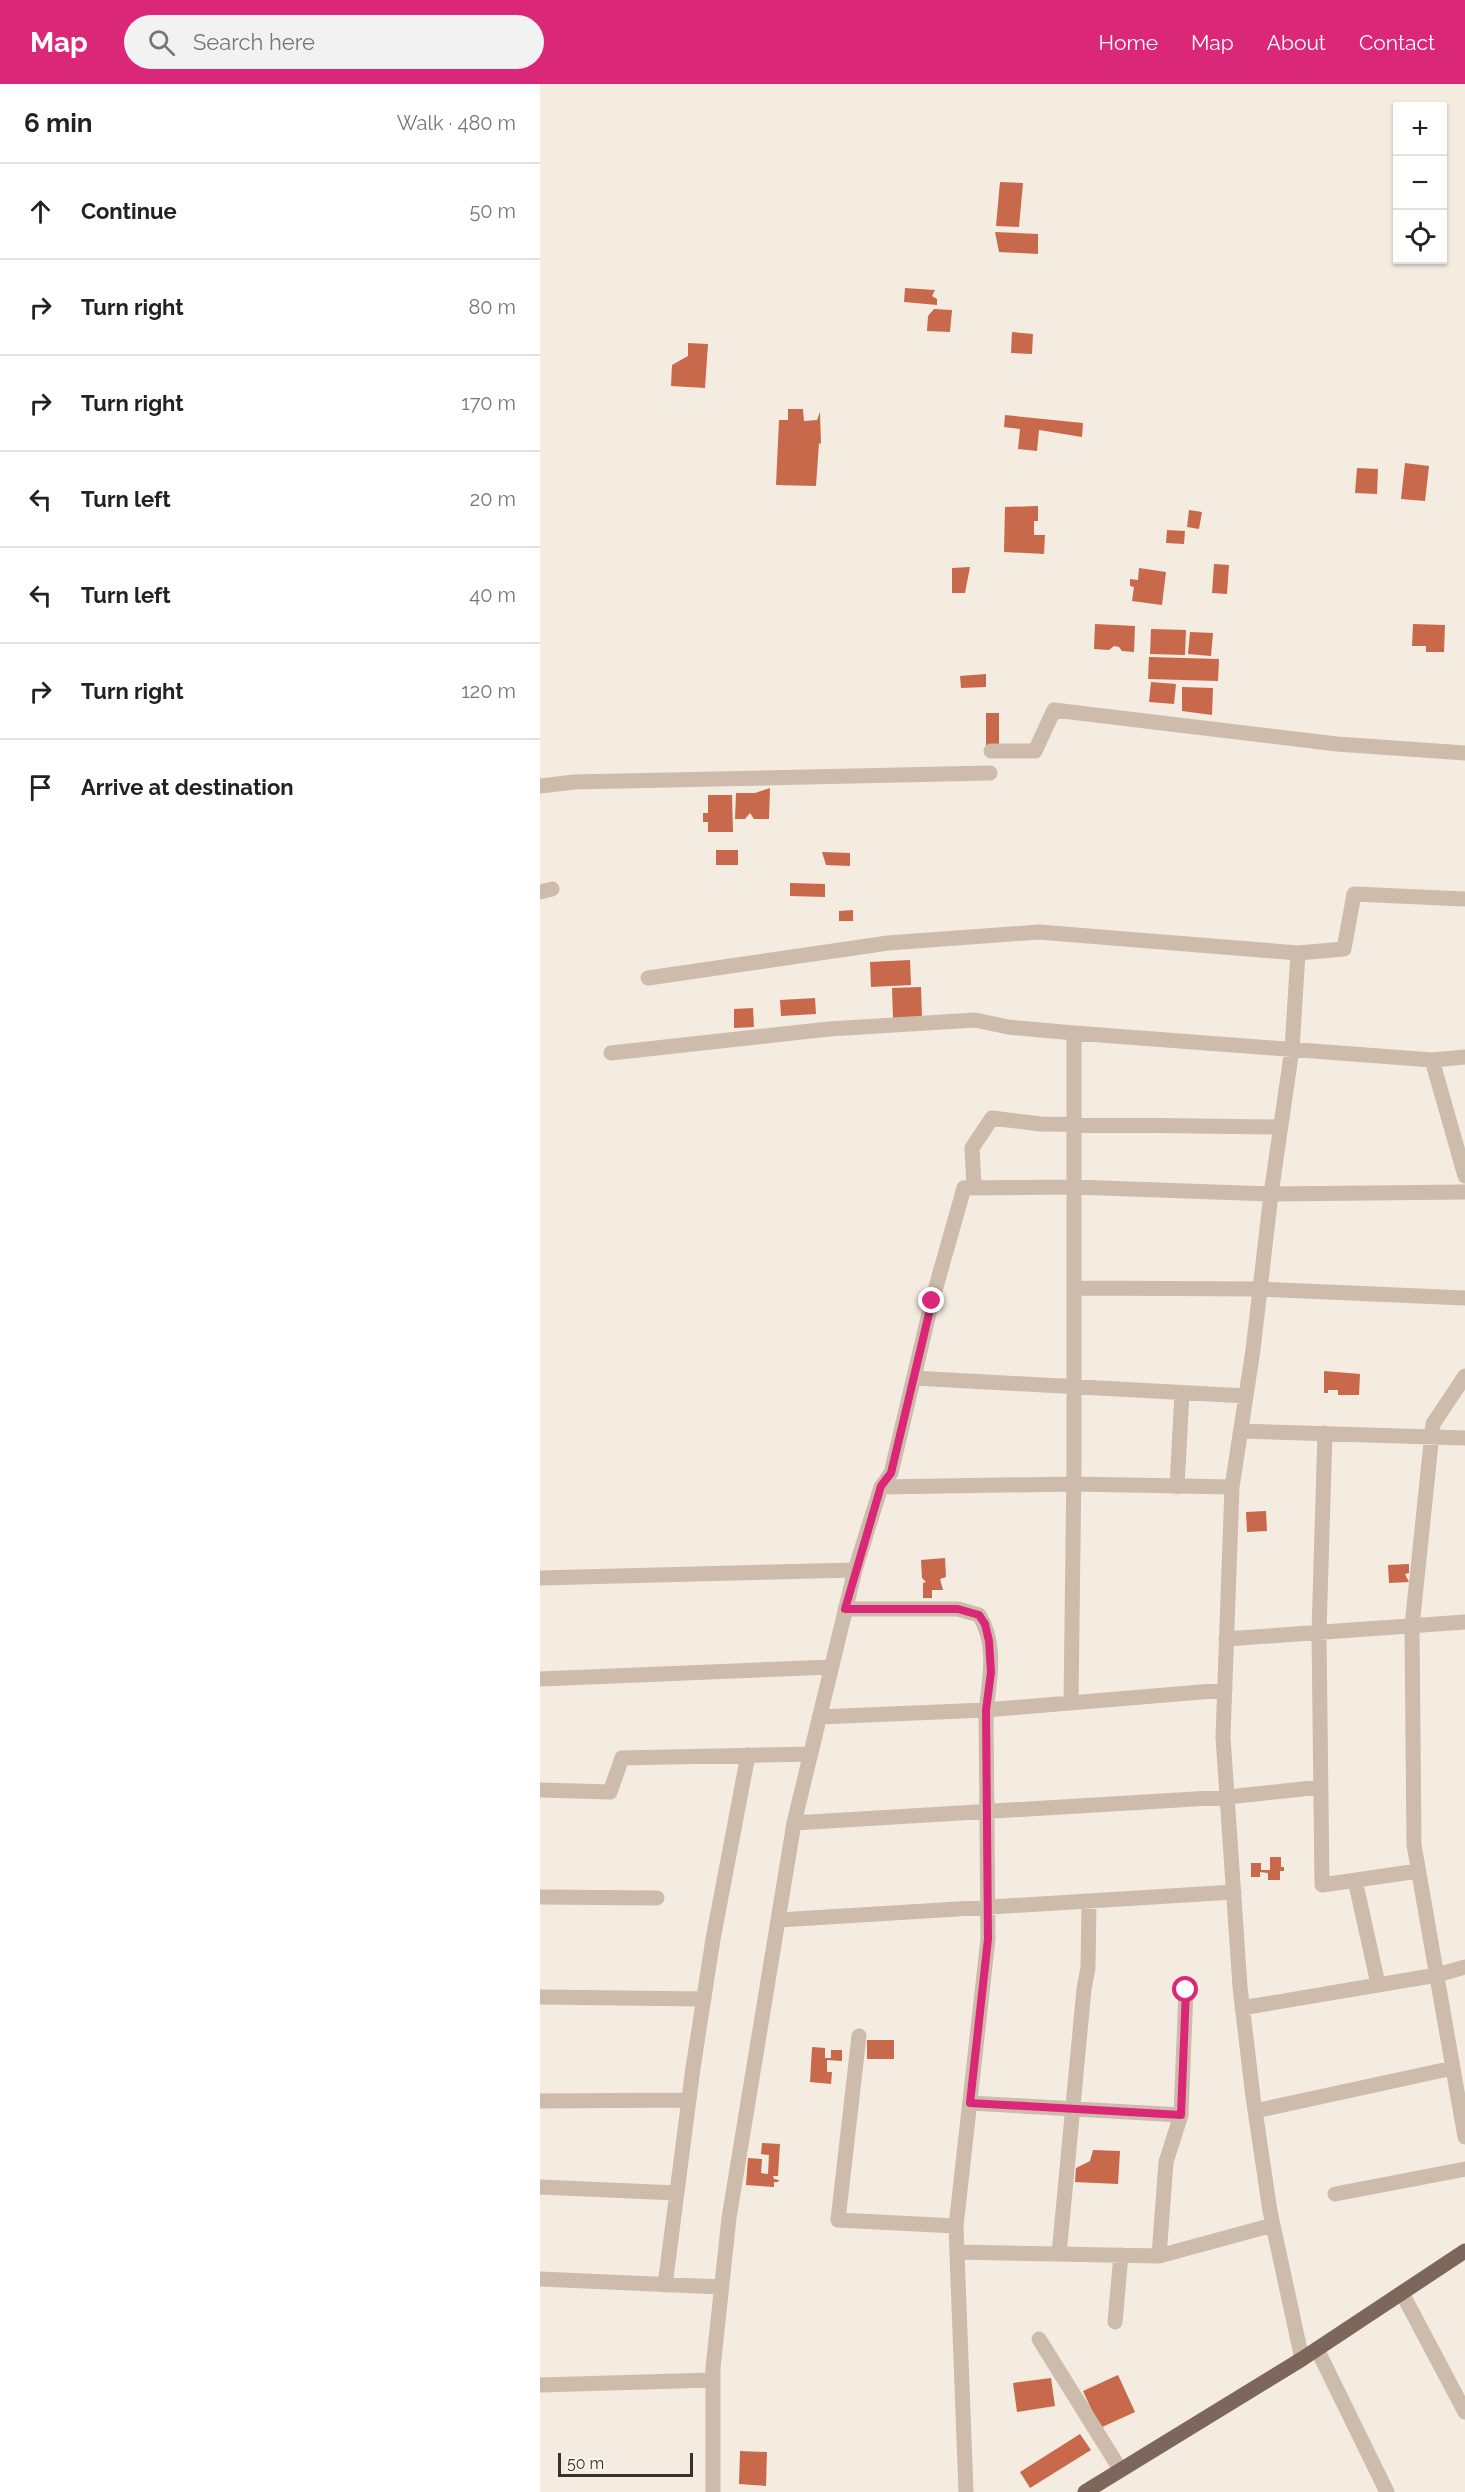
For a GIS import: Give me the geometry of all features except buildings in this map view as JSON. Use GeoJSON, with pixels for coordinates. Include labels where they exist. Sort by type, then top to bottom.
{"type":"FeatureCollection","features":[{"type":"Feature","properties":{"kind":"main road"},"geometry":{"type":"LineString","coordinates":[[1085,2492],[1302,2359],[1465,2252]]}},
{"type":"Feature","properties":{"kind":"street"},"geometry":{"type":"LineString","coordinates":[[991,751],[1035,751],[1054,710],[1337,744],[1465,753]]}},
{"type":"Feature","properties":{"kind":"street"},"geometry":{"type":"LineString","coordinates":[[540,786],[574,782],[990,773]]}},
{"type":"Feature","properties":{"kind":"street"},"geometry":{"type":"LineString","coordinates":[[648,978],[888,943],[1039,932],[1298,953],[1344,949],[1354,894],[1465,899]]}},
{"type":"Feature","properties":{"kind":"street"},"geometry":{"type":"LineString","coordinates":[[1298,953],[1292,1049],[1232,1487],[1223,1737],[1242,2008],[1255,2111],[1273,2225],[1302,2359]]}},
{"type":"Feature","properties":{"kind":"street"},"geometry":{"type":"LineString","coordinates":[[611,1053],[830,1029],[975,1020],[1074,1033],[1432,1060],[1465,1057]]}},
{"type":"Feature","properties":{"kind":"street"},"geometry":{"type":"LineString","coordinates":[[1071,1703],[1074,1484],[1074,1033]]}},
{"type":"Feature","properties":{"kind":"street"},"geometry":{"type":"LineString","coordinates":[[1432,1060],[1465,1176]]}},
{"type":"Feature","properties":{"kind":"street"},"geometry":{"type":"LineString","coordinates":[[974,1186],[972,1148],[992,1118],[1041,1124],[1281,1126]]}},
{"type":"Feature","properties":{"kind":"street"},"geometry":{"type":"LineString","coordinates":[[713,2492],[713,2380],[729,2218],[794,1823],[855,1570],[881,1486],[891,1473],[952,1226],[964,1188],[974,1186],[1074,1187],[1271,1194],[1465,1192]]}},
{"type":"Feature","properties":{"kind":"street"},"geometry":{"type":"LineString","coordinates":[[1074,1288],[1260,1289],[1465,1298]]}},
{"type":"Feature","properties":{"kind":"street"},"geometry":{"type":"LineString","coordinates":[[1465,1376],[1433,1424],[1412,1626],[1414,1845],[1465,2137]]}},
{"type":"Feature","properties":{"kind":"street"},"geometry":{"type":"LineString","coordinates":[[914,1378],[1246,1396]]}},
{"type":"Feature","properties":{"kind":"street"},"geometry":{"type":"LineString","coordinates":[[1177,1486],[1182,1393]]}},
{"type":"Feature","properties":{"kind":"street"},"geometry":{"type":"LineString","coordinates":[[1241,1431],[1465,1438]]}},
{"type":"Feature","properties":{"kind":"street"},"geometry":{"type":"LineString","coordinates":[[1325,1433],[1319,1632],[1322,1885],[1418,1871]]}},
{"type":"Feature","properties":{"kind":"street"},"geometry":{"type":"LineString","coordinates":[[881,1486],[1074,1484],[1232,1487]]}},
{"type":"Feature","properties":{"kind":"street"},"geometry":{"type":"LineString","coordinates":[[540,1578],[855,1570]]}},
{"type":"Feature","properties":{"kind":"street"},"geometry":{"type":"LineString","coordinates":[[845,1609],[958,1609],[979,1615],[985,1624],[989,1641],[991,1672],[986,1710],[988,1939],[956,2226],[966,2492]]}},
{"type":"Feature","properties":{"kind":"street"},"geometry":{"type":"LineString","coordinates":[[1226,1639],[1465,1622]]}},
{"type":"Feature","properties":{"kind":"street"},"geometry":{"type":"LineString","coordinates":[[540,1679],[831,1666]]}},
{"type":"Feature","properties":{"kind":"street"},"geometry":{"type":"LineString","coordinates":[[819,1717],[986,1710],[1225,1690]]}},
{"type":"Feature","properties":{"kind":"street"},"geometry":{"type":"LineString","coordinates":[[540,1790],[610,1792],[622,1758],[810,1754]]}},
{"type":"Feature","properties":{"kind":"street"},"geometry":{"type":"LineString","coordinates":[[665,2285],[688,2100],[748,1755]]}},
{"type":"Feature","properties":{"kind":"street"},"geometry":{"type":"LineString","coordinates":[[794,1823],[1228,1797],[1321,1787]]}},
{"type":"Feature","properties":{"kind":"street"},"geometry":{"type":"LineString","coordinates":[[1355,1881],[1378,1984]]}},
{"type":"Feature","properties":{"kind":"street"},"geometry":{"type":"LineString","coordinates":[[779,1920],[1234,1892]]}},
{"type":"Feature","properties":{"kind":"street"},"geometry":{"type":"LineString","coordinates":[[540,1897],[657,1898]]}},
{"type":"Feature","properties":{"kind":"street"},"geometry":{"type":"LineString","coordinates":[[1059,2254],[1084,1989],[1088,1968],[1089,1901]]}},
{"type":"Feature","properties":{"kind":"street"},"geometry":{"type":"LineString","coordinates":[[1242,2008],[1437,1975],[1465,1967]]}},
{"type":"Feature","properties":{"kind":"street"},"geometry":{"type":"LineString","coordinates":[[1160,2256],[1166,2162],[1181,2115],[1186,1990]]}},
{"type":"Feature","properties":{"kind":"street"},"geometry":{"type":"LineString","coordinates":[[540,1998],[704,1999]]}},
{"type":"Feature","properties":{"kind":"street"},"geometry":{"type":"LineString","coordinates":[[859,2036],[837,2220],[956,2226]]}},
{"type":"Feature","properties":{"kind":"street"},"geometry":{"type":"LineString","coordinates":[[1255,2111],[1453,2068]]}},
{"type":"Feature","properties":{"kind":"street"},"geometry":{"type":"LineString","coordinates":[[540,2101],[688,2100]]}},
{"type":"Feature","properties":{"kind":"street"},"geometry":{"type":"LineString","coordinates":[[970,2103],[1181,2115]]}},
{"type":"Feature","properties":{"kind":"street"},"geometry":{"type":"LineString","coordinates":[[1335,2194],[1465,2169]]}},
{"type":"Feature","properties":{"kind":"street"},"geometry":{"type":"LineString","coordinates":[[540,2187],[677,2193]]}},
{"type":"Feature","properties":{"kind":"street"},"geometry":{"type":"LineString","coordinates":[[957,2252],[1160,2256],[1273,2225]]}},
{"type":"Feature","properties":{"kind":"street"},"geometry":{"type":"LineString","coordinates":[[1115,2322],[1121,2255]]}},
{"type":"Feature","properties":{"kind":"street"},"geometry":{"type":"LineString","coordinates":[[540,2279],[722,2287]]}},
{"type":"Feature","properties":{"kind":"street"},"geometry":{"type":"LineString","coordinates":[[1402,2293],[1465,2412]]}},
{"type":"Feature","properties":{"kind":"street"},"geometry":{"type":"LineString","coordinates":[[1039,2339],[1120,2469]]}},
{"type":"Feature","properties":{"kind":"street"},"geometry":{"type":"LineString","coordinates":[[1317,2349],[1387,2492]]}},
{"type":"Feature","properties":{"kind":"street"},"geometry":{"type":"LineString","coordinates":[[540,2385],[713,2380]]}},
{"type":"Feature","properties":{"kind":"route"},"geometry":{"type":"LineString","coordinates":[[932,1301],[891,1473],[881,1486],[845,1609],[958,1609],[979,1615],[985,1624],[989,1641],[991,1672],[986,1710],[988,1939],[970,2103],[1181,2115],[1186,1990]]}}]}
